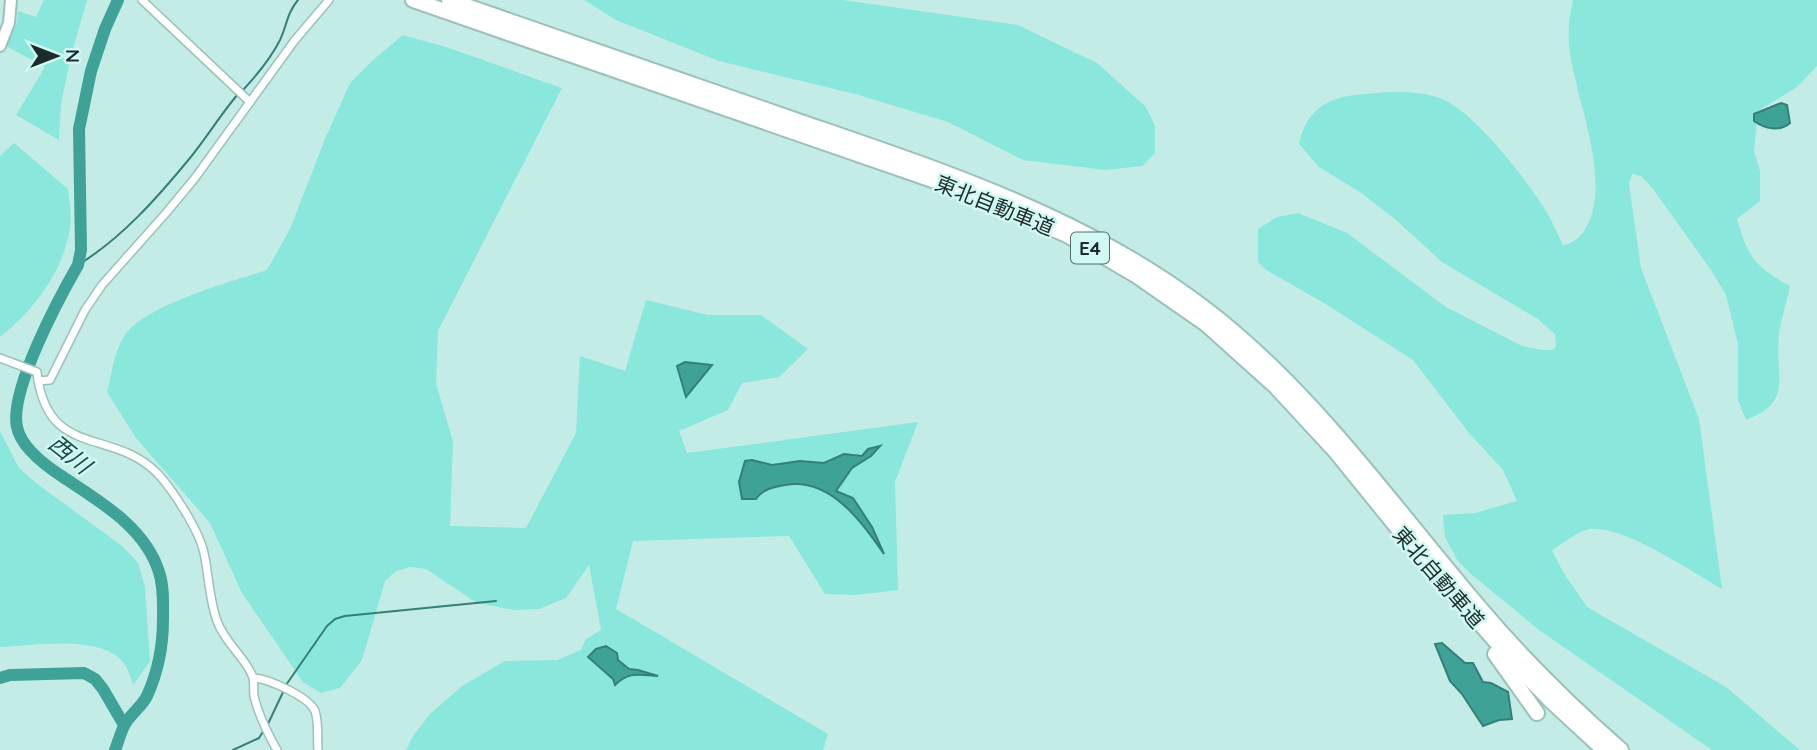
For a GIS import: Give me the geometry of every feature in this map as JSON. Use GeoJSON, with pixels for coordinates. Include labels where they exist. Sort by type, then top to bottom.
{"type":"FeatureCollection","features":[{"type":"Feature","properties":{"kind":"highway","name":"東北自動車道"},"geometry":{"type":"LineString","coordinates":[[413,0],[945,183],[1021,213],[1067,235],[1169,296],[1236,348],[1302,413],[1517,666],[1604,750]]}},
{"type":"Feature","properties":{"kind":"highway","name":"東北自動車道"},"geometry":{"type":"LineString","coordinates":[[449,0],[967,180],[1073,226],[1143,265],[1226,325],[1296,391],[1499,629],[1568,702],[1621,750]]}},
{"type":"Feature","properties":{"kind":"highway"},"geometry":{"type":"LineString","coordinates":[[1404,536],[1433,581],[1497,656],[1537,713]]}},
{"type":"Feature","properties":{"kind":"main road"},"geometry":{"type":"LineString","coordinates":[[0,46],[9,23],[12,0]]}},
{"type":"Feature","properties":{"kind":"street"},"geometry":{"type":"LineString","coordinates":[[142,0],[250,102]]}},
{"type":"Feature","properties":{"kind":"street"},"geometry":{"type":"LineString","coordinates":[[38,381],[50,380],[85,310],[102,285],[166,214],[295,40],[329,0]]}},
{"type":"Feature","properties":{"kind":"street"},"geometry":{"type":"LineString","coordinates":[[0,358],[37,372],[46,411],[59,426],[72,434],[126,452],[156,472],[178,498],[204,550],[217,622],[229,645],[246,663],[254,678],[254,696],[267,732],[277,750]]}},
{"type":"Feature","properties":{"kind":"street"},"geometry":{"type":"LineString","coordinates":[[254,678],[269,680],[311,704],[317,714],[318,750]]}},
{"type":"Feature","properties":{"kind":"shaded area"},"geometry":{"type":"Polygon","coordinates":[[[44,0],[87,0],[61,104],[59,140],[16,115],[45,67],[6,46],[17,22],[18,11],[36,17],[44,0]]]}},
{"type":"Feature","properties":{"kind":"shaded area"},"geometry":{"type":"Polygon","coordinates":[[[584,0],[843,0],[1018,25],[1097,63],[1146,107],[1155,126],[1155,153],[1142,166],[1105,170],[1023,160],[948,122],[855,94],[719,61],[616,20],[584,0]]]}},
{"type":"Feature","properties":{"kind":"shaded area"},"geometry":{"type":"Polygon","coordinates":[[[1573,0],[1817,0],[1817,66],[1797,87],[1758,111],[1754,151],[1760,171],[1760,201],[1737,219],[1754,260],[1790,286],[1779,334],[1777,396],[1761,413],[1746,420],[1738,400],[1738,344],[1726,295],[1653,189],[1641,176],[1632,174],[1629,184],[1641,268],[1699,419],[1722,589],[1658,551],[1621,534],[1604,530],[1585,530],[1552,550],[1563,572],[1587,607],[1726,687],[1800,750],[1712,750],[1539,630],[1471,574],[1457,560],[1445,537],[1443,515],[1475,513],[1517,501],[1503,470],[1469,433],[1413,360],[1324,303],[1266,270],[1258,262],[1258,229],[1277,217],[1298,213],[1347,233],[1446,307],[1522,346],[1543,350],[1556,347],[1555,334],[1538,319],[1442,262],[1360,192],[1319,167],[1299,144],[1306,123],[1312,115],[1334,100],[1355,95],[1398,92],[1440,98],[1454,105],[1499,148],[1537,198],[1563,245],[1572,242],[1584,231],[1592,212],[1595,191],[1591,144],[1569,47],[1573,0]]]}},
{"type":"Feature","properties":{"kind":"shaded area"},"geometry":{"type":"Polygon","coordinates":[[[403,35],[449,48],[562,88],[438,331],[436,383],[453,442],[450,526],[526,528],[576,433],[580,356],[625,371],[646,300],[708,315],[761,315],[808,349],[779,377],[742,383],[728,410],[679,431],[687,453],[918,422],[895,482],[898,590],[855,595],[825,594],[789,536],[633,541],[616,609],[828,734],[823,750],[406,750],[430,714],[462,686],[505,661],[557,660],[581,650],[586,639],[601,630],[589,565],[566,598],[539,609],[514,610],[477,603],[426,569],[410,567],[396,571],[385,581],[362,660],[340,688],[321,693],[303,682],[242,593],[210,523],[136,438],[107,392],[118,348],[135,324],[190,295],[267,270],[290,229],[350,83],[403,35]]]}},
{"type":"Feature","properties":{"kind":"shaded area"},"geometry":{"type":"Polygon","coordinates":[[[1781,103],[1787,105],[1790,123],[1786,126],[1772,128],[1754,121],[1754,114],[1781,103]]]}},
{"type":"Feature","properties":{"kind":"shaded area"},"geometry":{"type":"Polygon","coordinates":[[[14,143],[68,189],[71,222],[61,259],[46,288],[24,315],[0,337],[0,156],[14,143]]]}},
{"type":"Feature","properties":{"kind":"shaded area"},"geometry":{"type":"Polygon","coordinates":[[[685,362],[712,365],[686,397],[677,366],[685,362]]]}},
{"type":"Feature","properties":{"kind":"shaded area"},"geometry":{"type":"Polygon","coordinates":[[[0,431],[19,468],[122,546],[138,563],[145,587],[150,661],[133,685],[125,665],[115,655],[101,649],[67,644],[0,647],[0,431]]]}},
{"type":"Feature","properties":{"kind":"shaded area"},"geometry":{"type":"Polygon","coordinates":[[[880,446],[871,456],[852,468],[836,491],[853,498],[872,527],[884,554],[843,504],[816,488],[801,484],[785,485],[765,491],[756,499],[742,499],[739,482],[745,461],[772,465],[800,461],[824,463],[844,454],[862,456],[868,449],[880,446]]]}},
{"type":"Feature","properties":{"kind":"shaded area"},"geometry":{"type":"Polygon","coordinates":[[[1442,643],[1465,663],[1473,663],[1483,682],[1508,692],[1512,719],[1483,726],[1450,681],[1435,644],[1442,643]]]}},
{"type":"Feature","properties":{"kind":"shaded area"},"geometry":{"type":"Polygon","coordinates":[[[606,646],[617,653],[618,660],[629,669],[658,676],[630,676],[615,685],[613,679],[588,657],[596,649],[606,646]]]}},
{"type":"Feature","properties":{"kind":"waterway","name":"西川"},"geometry":{"type":"LineString","coordinates":[[115,750],[125,724],[147,696],[157,668],[163,619],[159,572],[152,556],[132,528],[106,506],[35,456],[19,435],[17,411],[20,391],[37,345],[78,265],[81,250],[79,129],[91,71],[118,0]]}},
{"type":"Feature","properties":{"kind":"waterway"},"geometry":{"type":"LineString","coordinates":[[243,90],[276,47],[298,0]]}},
{"type":"Feature","properties":{"kind":"waterway"},"geometry":{"type":"LineString","coordinates":[[78,265],[109,243],[152,202],[190,158],[238,94]]}},
{"type":"Feature","properties":{"kind":"waterway"},"geometry":{"type":"LineString","coordinates":[[286,685],[327,626],[335,619],[496,601]]}},
{"type":"Feature","properties":{"kind":"waterway"},"geometry":{"type":"LineString","coordinates":[[0,678],[10,675],[84,673],[95,679],[103,689],[124,725]]}},
{"type":"Feature","properties":{"kind":"waterway"},"geometry":{"type":"LineString","coordinates":[[267,726],[284,690]]}},
{"type":"Feature","properties":{"kind":"waterway"},"geometry":{"type":"LineString","coordinates":[[233,750],[259,738],[264,730]]}}]}
